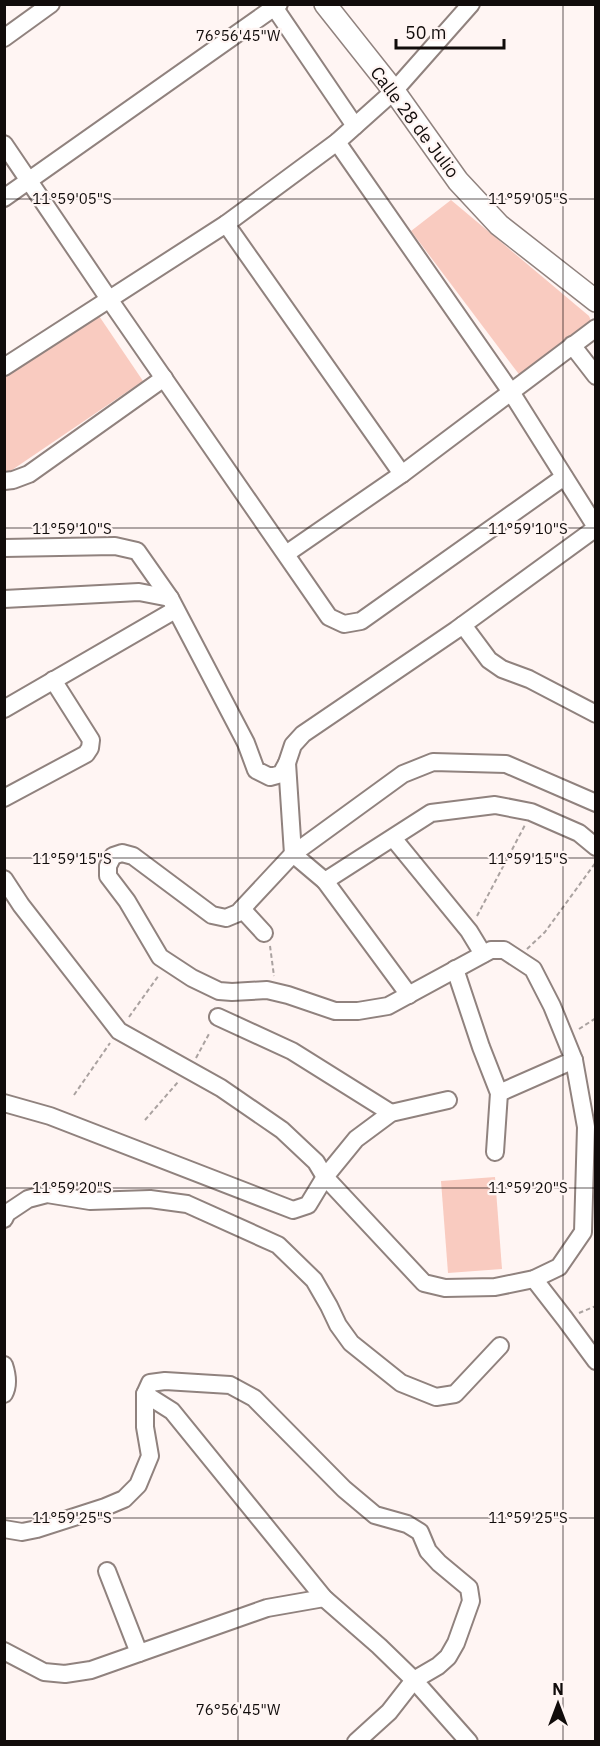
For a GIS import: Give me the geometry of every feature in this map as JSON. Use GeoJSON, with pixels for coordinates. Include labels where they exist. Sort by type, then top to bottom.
{"type":"FeatureCollection","features":[{"type":"Feature","properties":{"kind":"street"},"geometry":{"type":"LineString","coordinates":[[4,38],[51,4]]}},
{"type":"Feature","properties":{"kind":"street","name":"Calle 28 de Julio"},"geometry":{"type":"LineString","coordinates":[[325,4],[394,91],[458,181],[499,225],[596,302]]}},
{"type":"Feature","properties":{"kind":"street"},"geometry":{"type":"LineString","coordinates":[[4,367],[226,224],[337,142],[394,91],[471,4]]}},
{"type":"Feature","properties":{"kind":"street"},"geometry":{"type":"LineString","coordinates":[[4,198],[275,6],[355,126]]}},
{"type":"Feature","properties":{"kind":"street"},"geometry":{"type":"LineString","coordinates":[[4,548],[115,546],[137,551],[172,604],[246,743],[256,770],[270,777],[281,774],[293,745],[303,734],[463,625],[596,528],[511,392],[337,142]]}},
{"type":"Feature","properties":{"kind":"street"},"geometry":{"type":"LineString","coordinates":[[4,144],[329,617],[344,624],[361,621],[564,477]]}},
{"type":"Feature","properties":{"kind":"street"},"geometry":{"type":"LineString","coordinates":[[226,224],[402,474]]}},
{"type":"Feature","properties":{"kind":"street"},"geometry":{"type":"LineString","coordinates":[[286,554],[402,474],[596,328]]}},
{"type":"Feature","properties":{"kind":"street"},"geometry":{"type":"LineString","coordinates":[[572,345],[596,376]]}},
{"type":"Feature","properties":{"kind":"street"},"geometry":{"type":"LineString","coordinates":[[4,481],[29,474],[164,378]]}},
{"type":"Feature","properties":{"kind":"street"},"geometry":{"type":"LineString","coordinates":[[4,598],[139,592],[172,604]]}},
{"type":"Feature","properties":{"kind":"street"},"geometry":{"type":"LineString","coordinates":[[4,709],[172,604]]}},
{"type":"Feature","properties":{"kind":"street"},"geometry":{"type":"LineString","coordinates":[[463,625],[489,660],[502,669],[529,679],[596,714]]}},
{"type":"Feature","properties":{"kind":"street"},"geometry":{"type":"LineString","coordinates":[[4,798],[86,754],[90,748],[91,740],[53,680]]}},
{"type":"Feature","properties":{"kind":"street"},"geometry":{"type":"LineString","coordinates":[[4,879],[119,1031],[221,1088],[282,1130],[316,1162],[326,1177],[424,1283],[445,1288],[495,1287],[534,1279],[559,1267],[583,1232],[586,1127],[574,1060],[552,1006],[533,969],[504,950],[490,950],[388,1006],[358,1011],[335,1011],[267,990],[232,992],[219,990],[192,978],[160,957],[127,901],[108,876],[108,866],[112,856],[122,853],[133,856],[212,915],[226,918],[238,913],[293,854],[403,774],[433,762],[506,764],[596,803]]}},
{"type":"Feature","properties":{"kind":"street"},"geometry":{"type":"LineString","coordinates":[[287,763],[293,854],[325,881],[409,994]]}},
{"type":"Feature","properties":{"kind":"street"},"geometry":{"type":"LineString","coordinates":[[325,881],[431,813],[495,805],[531,812],[579,833],[596,847]]}},
{"type":"Feature","properties":{"kind":"street"},"geometry":{"type":"LineString","coordinates":[[393,838],[469,931],[483,954]]}},
{"type":"Feature","properties":{"kind":"street"},"geometry":{"type":"LineString","coordinates":[[242,909],[264,933]]}},
{"type":"Feature","properties":{"kind":"street"},"geometry":{"type":"LineString","coordinates":[[455,969],[499,1093],[495,1152]]}},
{"type":"Feature","properties":{"kind":"street"},"geometry":{"type":"LineString","coordinates":[[218,1017],[292,1051],[391,1113]]}},
{"type":"Feature","properties":{"kind":"street"},"geometry":{"type":"LineString","coordinates":[[499,1093],[574,1060]]}},
{"type":"Feature","properties":{"kind":"street"},"geometry":{"type":"LineString","coordinates":[[4,1103],[50,1116],[293,1210],[308,1205],[326,1177],[356,1139],[391,1113],[448,1100]]}},
{"type":"Feature","properties":{"kind":"street"},"geometry":{"type":"LineString","coordinates":[[4,1218],[7,1213],[28,1199],[47,1194],[90,1201],[150,1199],[187,1204],[278,1245],[314,1280],[351,1343],[401,1383],[436,1397],[455,1394],[500,1346]]}},
{"type":"Feature","properties":{"kind":"street"},"geometry":{"type":"LineString","coordinates":[[534,1279],[596,1361]]}},
{"type":"Feature","properties":{"kind":"street"},"geometry":{"type":"LineString","coordinates":[[4,1365],[7,1375],[7,1389],[4,1394]]}},
{"type":"Feature","properties":{"kind":"street"},"geometry":{"type":"LineString","coordinates":[[4,1529],[22,1532],[37,1529],[124,1499],[138,1485],[150,1456],[145,1427],[146,1394],[150,1383],[165,1381],[230,1385],[254,1398],[344,1489],[375,1515],[407,1524],[420,1532],[428,1551],[469,1588],[471,1601],[456,1643],[448,1657],[414,1680],[389,1712],[356,1742]]}},
{"type":"Feature","properties":{"kind":"street"},"geometry":{"type":"LineString","coordinates":[[146,1394],[172,1411],[324,1598],[414,1680],[469,1742]]}},
{"type":"Feature","properties":{"kind":"street"},"geometry":{"type":"LineString","coordinates":[[107,1570],[139,1653]]}},
{"type":"Feature","properties":{"kind":"street"},"geometry":{"type":"LineString","coordinates":[[4,1652],[44,1672],[65,1674],[92,1670],[267,1608],[324,1598]]}},
{"type":"Feature","properties":{"kind":"path"},"geometry":{"type":"LineString","coordinates":[[469,931],[531,812]]}},
{"type":"Feature","properties":{"kind":"path"},"geometry":{"type":"LineString","coordinates":[[516,959],[545,932],[596,862]]}},
{"type":"Feature","properties":{"kind":"path"},"geometry":{"type":"LineString","coordinates":[[264,933],[270,944],[275,992]]}},
{"type":"Feature","properties":{"kind":"path"},"geometry":{"type":"LineString","coordinates":[[566,1038],[596,1018]]}},
{"type":"Feature","properties":{"kind":"shaded area"},"geometry":{"type":"Polygon","coordinates":[[[451,200],[589,316],[591,321],[521,377],[411,231],[451,200]]]}},
{"type":"Feature","properties":{"kind":"shaded area"},"geometry":{"type":"Polygon","coordinates":[[[95,310],[143,381],[5,473],[5,373],[95,310]]]}},
{"type":"Feature","properties":{"kind":"shaded area"},"geometry":{"type":"Polygon","coordinates":[[[495,1177],[502,1269],[448,1273],[441,1181],[495,1177]]]}}]}
